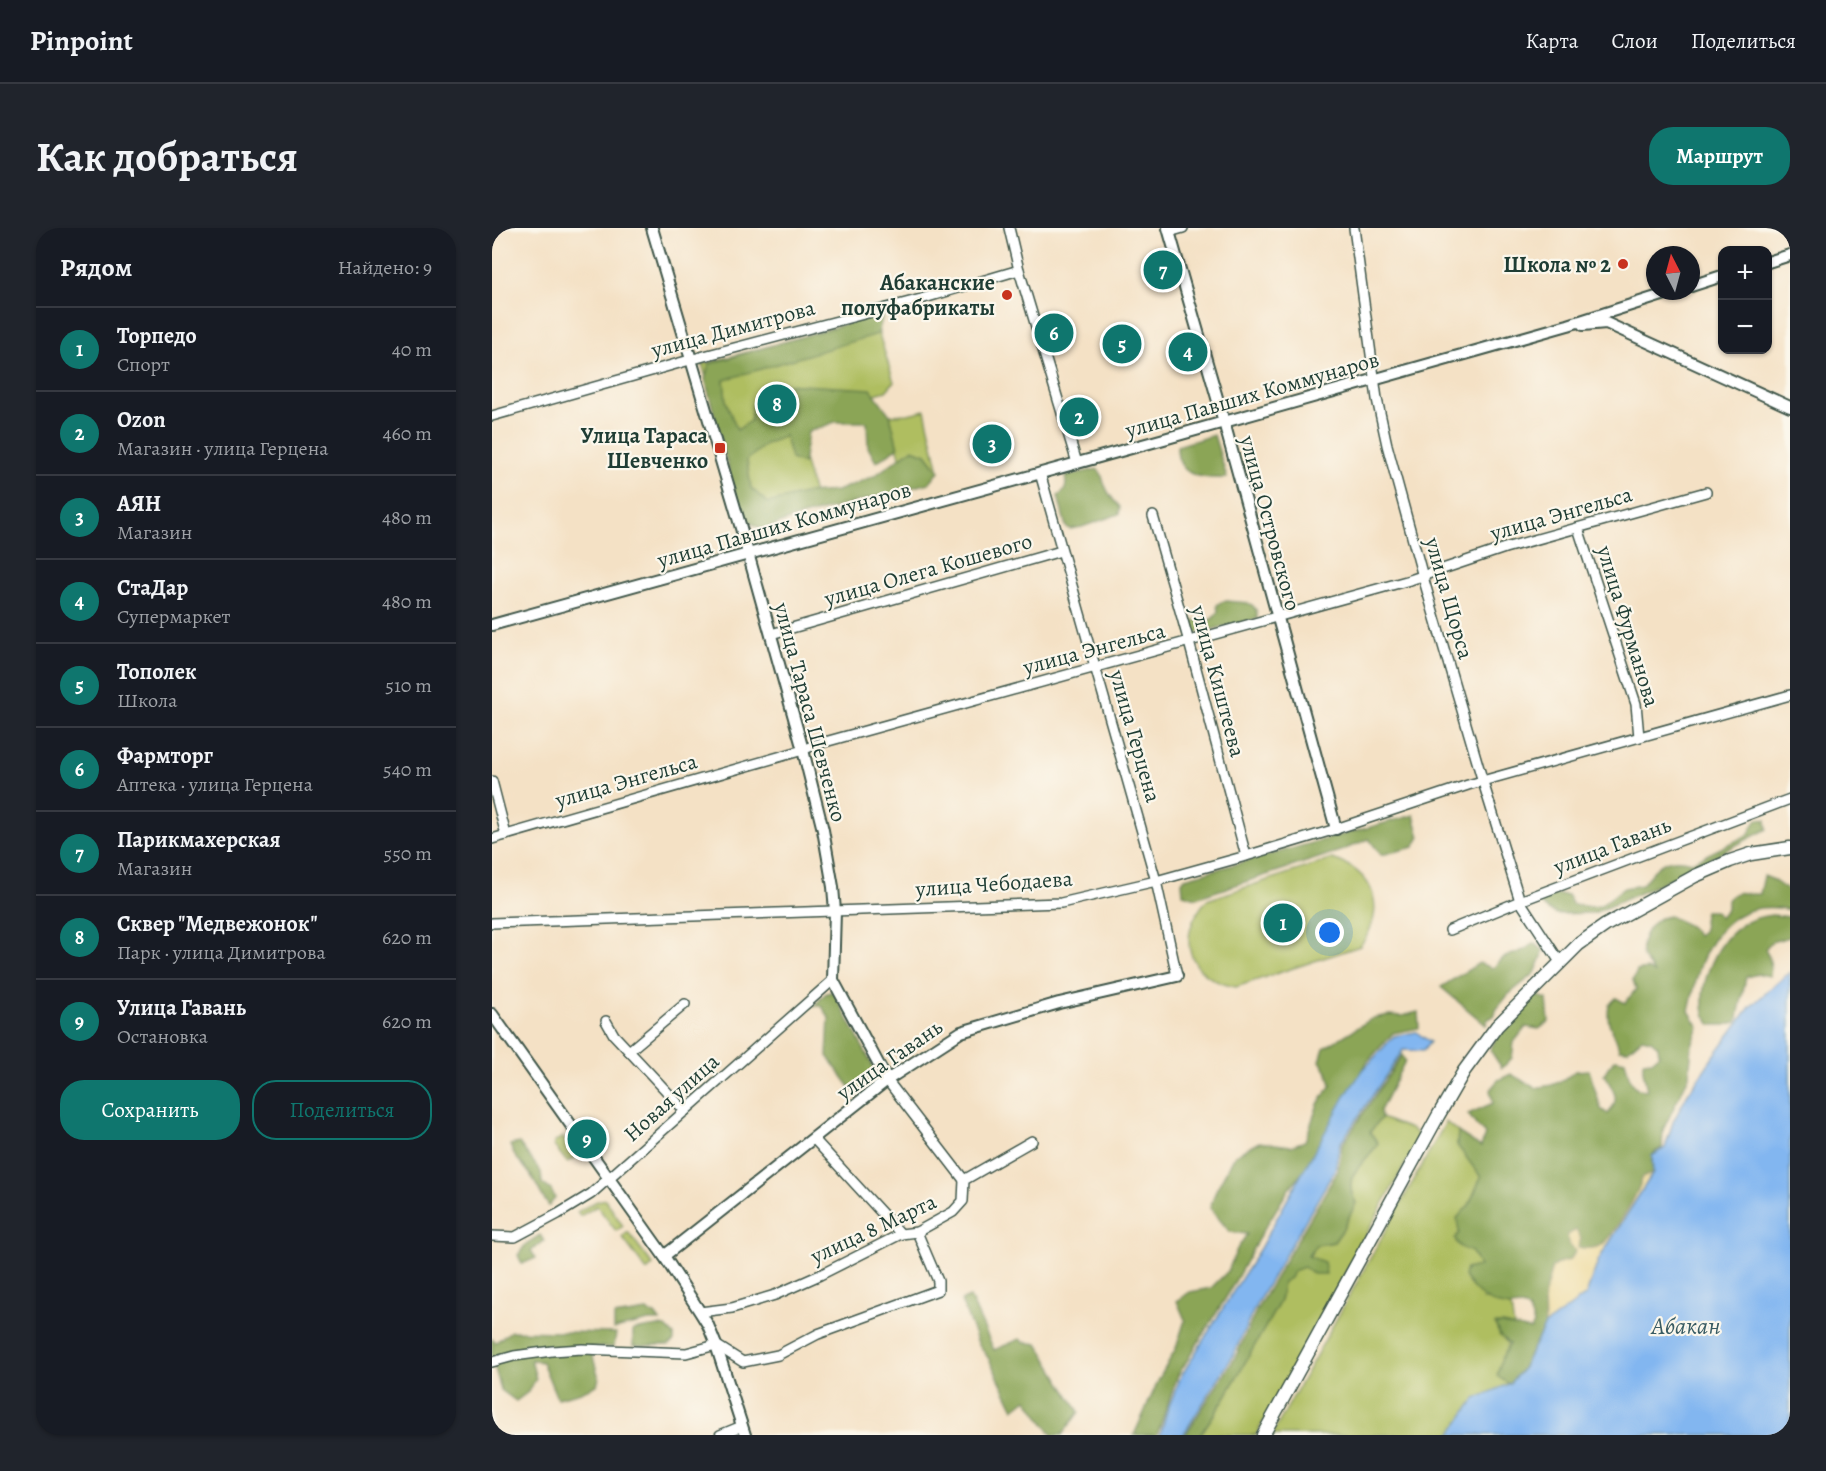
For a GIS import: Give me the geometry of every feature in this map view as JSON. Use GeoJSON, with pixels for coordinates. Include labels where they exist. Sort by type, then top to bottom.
{"type":"FeatureCollection","features":[{"type":"Feature","properties":{"kind":"main road"},"geometry":{"type":"LineString","coordinates":[[1263,1435],[1464,1071],[1497,1026],[1579,944],[1606,925],[1695,876],[1751,854],[1790,848]]}},
{"type":"Feature","properties":{"kind":"street","name":"улица Тараса Шевченко"},"geometry":{"type":"LineString","coordinates":[[652,228],[771,634],[823,830],[833,887],[833,980],[887,1080],[964,1180]]}},
{"type":"Feature","properties":{"kind":"street"},"geometry":{"type":"LineString","coordinates":[[1009,228],[1019,270],[1077,463]]}},
{"type":"Feature","properties":{"kind":"street"},"geometry":{"type":"LineString","coordinates":[[1169,230],[1183,228]]}},
{"type":"Feature","properties":{"kind":"street","name":"улица Щорса"},"geometry":{"type":"LineString","coordinates":[[1354,228],[1374,380],[1387,445],[1423,577],[1520,901],[1560,962]]}},
{"type":"Feature","properties":{"kind":"street","name":"улица Островского"},"geometry":{"type":"LineString","coordinates":[[1169,230],[1336,829]]}},
{"type":"Feature","properties":{"kind":"street"},"geometry":{"type":"LineString","coordinates":[[1772,260],[1790,255]]}},
{"type":"Feature","properties":{"kind":"street","name":"улица Димитрова"},"geometry":{"type":"LineString","coordinates":[[492,416],[1019,270]]}},
{"type":"Feature","properties":{"kind":"street"},"geometry":{"type":"LineString","coordinates":[[1700,283],[1718,277]]}},
{"type":"Feature","properties":{"kind":"street","name":"улица Павших Коммунаров"},"geometry":{"type":"LineString","coordinates":[[492,625],[1374,380],[1568,325],[1647,300]]}},
{"type":"Feature","properties":{"kind":"street"},"geometry":{"type":"LineString","coordinates":[[1568,325],[1606,323],[1790,407]]}},
{"type":"Feature","properties":{"kind":"street","name":"улица Герцена"},"geometry":{"type":"LineString","coordinates":[[1040,473],[1156,881],[1177,976]]}},
{"type":"Feature","properties":{"kind":"street","name":"улица Энгельса"},"geometry":{"type":"LineString","coordinates":[[492,839],[814,745],[1423,577],[1505,548],[1706,492]]}},
{"type":"Feature","properties":{"kind":"street","name":"улица Киштеева"},"geometry":{"type":"LineString","coordinates":[[1153,516],[1246,856]]}},
{"type":"Feature","properties":{"kind":"street","name":"улица Фурманова"},"geometry":{"type":"LineString","coordinates":[[1578,528],[1635,704],[1639,737]]}},
{"type":"Feature","properties":{"kind":"street","name":"улица Олега Кошевого"},"geometry":{"type":"LineString","coordinates":[[771,634],[1061,551]]}},
{"type":"Feature","properties":{"kind":"street","name":"улица Чебодаева"},"geometry":{"type":"LineString","coordinates":[[492,922],[1061,903],[1156,881],[1246,856],[1336,829],[1468,784],[1483,782],[1790,694]]}},
{"type":"Feature","properties":{"kind":"street"},"geometry":{"type":"LineString","coordinates":[[492,781],[506,835]]}},
{"type":"Feature","properties":{"kind":"street","name":"улица Гавань"},"geometry":{"type":"LineString","coordinates":[[1450,930],[1520,901],[1790,799]]}},
{"type":"Feature","properties":{"kind":"street","name":"улица Гавань"},"geometry":{"type":"LineString","coordinates":[[664,1256],[887,1080],[961,1032],[1059,1004],[1177,976]]}},
{"type":"Feature","properties":{"kind":"street","name":"Новая улица"},"geometry":{"type":"LineString","coordinates":[[492,1236],[515,1237],[591,1194],[833,980]]}},
{"type":"Feature","properties":{"kind":"street"},"geometry":{"type":"LineString","coordinates":[[629,1052],[685,1004]]}},
{"type":"Feature","properties":{"kind":"street"},"geometry":{"type":"LineString","coordinates":[[492,1014],[664,1256],[708,1325],[744,1430],[720,1435]]}},
{"type":"Feature","properties":{"kind":"street"},"geometry":{"type":"LineString","coordinates":[[606,1021],[614,1035],[685,1111]]}},
{"type":"Feature","properties":{"kind":"street"},"geometry":{"type":"LineString","coordinates":[[814,1139],[901,1234]]}},
{"type":"Feature","properties":{"kind":"street"},"geometry":{"type":"LineString","coordinates":[[964,1180],[1032,1141]]}},
{"type":"Feature","properties":{"kind":"street","name":"улица 8 Марта"},"geometry":{"type":"LineString","coordinates":[[700,1312],[732,1308],[775,1295],[901,1234],[917,1232],[953,1212],[963,1201],[964,1180]]}},
{"type":"Feature","properties":{"kind":"street"},"geometry":{"type":"LineString","coordinates":[[492,1362],[514,1356],[552,1351],[582,1349],[686,1353],[716,1345],[743,1362],[778,1355],[818,1334],[938,1290],[938,1281],[917,1232]]}},
{"type":"Feature","properties":{"kind":"green space"},"geometry":{"type":"Polygon","coordinates":[[[883,315],[878,334],[724,380],[726,401],[737,430],[750,421],[753,403],[785,384],[871,389],[890,415],[898,448],[876,462],[868,447],[867,422],[835,422],[808,432],[803,464],[791,459],[785,436],[766,444],[747,460],[751,488],[768,503],[808,493],[837,491],[874,476],[912,449],[926,454],[939,471],[929,483],[791,519],[763,530],[741,517],[705,379],[709,364],[872,316],[883,315]]]}},
{"type":"Feature","properties":{"kind":"green space"},"geometry":{"type":"Polygon","coordinates":[[[874,318],[894,382],[886,391],[792,417],[815,498],[748,516],[702,364],[874,318]]]}},
{"type":"Feature","properties":{"kind":"green space"},"geometry":{"type":"Polygon","coordinates":[[[925,410],[939,471],[926,454],[912,449],[900,457],[890,415],[925,410]]]}},
{"type":"Feature","properties":{"kind":"green space"},"geometry":{"type":"Polygon","coordinates":[[[1214,435],[1227,478],[1208,478],[1192,474],[1181,464],[1178,456],[1177,446],[1214,435]]]}},
{"type":"Feature","properties":{"kind":"green space"},"geometry":{"type":"Polygon","coordinates":[[[1097,469],[1101,473],[1108,492],[1120,507],[1119,514],[1070,529],[1066,527],[1058,496],[1065,488],[1065,476],[1097,469]]]}},
{"type":"Feature","properties":{"kind":"green space"},"geometry":{"type":"Polygon","coordinates":[[[1227,601],[1252,605],[1257,613],[1257,619],[1192,634],[1188,632],[1190,620],[1212,619],[1218,612],[1217,605],[1227,601]]]}},
{"type":"Feature","properties":{"kind":"green space"},"geometry":{"type":"Polygon","coordinates":[[[1414,815],[1420,837],[1414,847],[1381,855],[1369,839],[1343,850],[1196,898],[1183,894],[1182,882],[1185,878],[1414,815]]]}},
{"type":"Feature","properties":{"kind":"green space"},"geometry":{"type":"Polygon","coordinates":[[[1757,819],[1766,820],[1767,829],[1700,864],[1685,875],[1666,880],[1594,913],[1557,914],[1541,904],[1539,896],[1548,894],[1568,895],[1572,904],[1600,906],[1624,888],[1642,885],[1663,863],[1676,860],[1692,862],[1748,835],[1757,819]]]}},
{"type":"Feature","properties":{"kind":"green space"},"geometry":{"type":"Polygon","coordinates":[[[1332,859],[1347,865],[1358,873],[1367,882],[1373,894],[1375,906],[1373,919],[1369,932],[1360,946],[1236,987],[1207,975],[1197,965],[1191,954],[1189,941],[1191,928],[1207,900],[1332,859]]]}},
{"type":"Feature","properties":{"kind":"green space"},"geometry":{"type":"Polygon","coordinates":[[[1764,876],[1790,891],[1790,910],[1760,908],[1747,911],[1726,925],[1709,947],[1696,979],[1689,1011],[1699,1027],[1692,1045],[1689,1076],[1663,1130],[1662,1148],[1653,1155],[1653,1173],[1642,1178],[1625,1214],[1605,1241],[1595,1248],[1578,1248],[1570,1260],[1552,1267],[1544,1296],[1545,1325],[1521,1370],[1509,1384],[1497,1376],[1502,1357],[1510,1344],[1500,1336],[1495,1324],[1531,1330],[1534,1324],[1525,1307],[1503,1306],[1483,1298],[1464,1276],[1466,1269],[1479,1266],[1472,1252],[1457,1244],[1455,1238],[1459,1233],[1457,1218],[1469,1205],[1481,1177],[1457,1145],[1458,1132],[1481,1147],[1485,1134],[1468,1114],[1493,1103],[1490,1090],[1498,1080],[1511,1074],[1535,1088],[1564,1080],[1575,1071],[1589,1070],[1601,1109],[1608,1114],[1615,1103],[1615,1094],[1604,1074],[1616,1059],[1625,1061],[1630,1080],[1637,1089],[1647,1090],[1643,1062],[1652,1061],[1659,1055],[1658,1046],[1651,1040],[1642,1038],[1628,1050],[1619,1049],[1608,1019],[1609,1005],[1616,998],[1625,1003],[1636,989],[1633,980],[1637,971],[1647,969],[1654,973],[1643,957],[1642,946],[1645,935],[1656,921],[1670,916],[1689,926],[1697,936],[1704,930],[1705,911],[1715,911],[1720,918],[1727,909],[1727,900],[1735,893],[1760,894],[1764,876]]]}},
{"type":"Feature","properties":{"kind":"green space"},"geometry":{"type":"Polygon","coordinates":[[[1772,915],[1790,917],[1790,937],[1771,942],[1765,949],[1770,962],[1770,976],[1758,974],[1746,977],[1737,1022],[1711,1025],[1704,1013],[1703,1001],[1707,975],[1712,962],[1726,939],[1735,930],[1745,923],[1772,915]]]}},
{"type":"Feature","properties":{"kind":"green space"},"geometry":{"type":"Polygon","coordinates":[[[1534,943],[1543,950],[1535,973],[1508,995],[1496,1010],[1495,1015],[1487,1020],[1486,1025],[1441,987],[1479,963],[1493,968],[1503,958],[1524,950],[1534,943]]]}},
{"type":"Feature","properties":{"kind":"green space"},"geometry":{"type":"Polygon","coordinates":[[[833,991],[874,1068],[868,1085],[856,1095],[827,1056],[829,1018],[822,1006],[814,1006],[825,994],[833,991]]]}},
{"type":"Feature","properties":{"kind":"green space"},"geometry":{"type":"Polygon","coordinates":[[[1535,995],[1547,999],[1549,1022],[1539,1029],[1526,1027],[1514,1042],[1512,1058],[1502,1068],[1490,1050],[1501,1029],[1535,995]]]}},
{"type":"Feature","properties":{"kind":"green space"},"geometry":{"type":"Polygon","coordinates":[[[1418,1012],[1419,1028],[1393,1033],[1367,1062],[1318,1155],[1290,1187],[1178,1375],[1157,1435],[1134,1435],[1159,1379],[1176,1348],[1185,1320],[1177,1301],[1190,1292],[1211,1288],[1228,1271],[1237,1249],[1247,1234],[1230,1232],[1210,1208],[1216,1190],[1235,1155],[1259,1142],[1291,1146],[1305,1141],[1318,1104],[1331,1085],[1328,1074],[1320,1061],[1324,1048],[1373,1018],[1390,1015],[1402,1016],[1418,1012]]]}},
{"type":"Feature","properties":{"kind":"green space"},"geometry":{"type":"Polygon","coordinates":[[[1402,1055],[1405,1061],[1380,1111],[1381,1118],[1370,1132],[1378,1143],[1353,1177],[1352,1193],[1356,1203],[1334,1242],[1316,1245],[1308,1256],[1324,1262],[1326,1274],[1313,1274],[1304,1267],[1293,1271],[1290,1278],[1283,1282],[1280,1301],[1223,1401],[1200,1435],[1185,1435],[1235,1358],[1258,1307],[1338,1171],[1342,1145],[1402,1055]]]}},
{"type":"Feature","properties":{"kind":"green space"},"geometry":{"type":"Polygon","coordinates":[[[1381,1118],[1413,1130],[1420,1137],[1256,1435],[1200,1435],[1223,1401],[1280,1301],[1283,1282],[1290,1277],[1293,1271],[1304,1266],[1316,1245],[1334,1242],[1343,1229],[1356,1203],[1352,1193],[1352,1177],[1378,1143],[1370,1132],[1381,1118]]]}},
{"type":"Feature","properties":{"kind":"green space"},"geometry":{"type":"Polygon","coordinates":[[[1446,1122],[1458,1132],[1457,1145],[1481,1177],[1466,1208],[1472,1252],[1480,1267],[1466,1269],[1483,1299],[1511,1307],[1514,1327],[1495,1325],[1508,1344],[1497,1376],[1509,1384],[1475,1399],[1450,1435],[1272,1435],[1446,1122]]]}},
{"type":"Feature","properties":{"kind":"green space"},"geometry":{"type":"Polygon","coordinates":[[[562,1137],[578,1156],[567,1162],[554,1146],[554,1143],[562,1137]]]}},
{"type":"Feature","properties":{"kind":"green space"},"geometry":{"type":"Polygon","coordinates":[[[519,1143],[541,1172],[542,1183],[551,1190],[555,1198],[549,1206],[529,1173],[513,1154],[510,1145],[519,1143]]]}},
{"type":"Feature","properties":{"kind":"green space"},"geometry":{"type":"Polygon","coordinates":[[[605,1199],[623,1226],[616,1231],[597,1206],[580,1216],[577,1212],[605,1199]]]}},
{"type":"Feature","properties":{"kind":"green space"},"geometry":{"type":"Polygon","coordinates":[[[628,1232],[653,1265],[647,1271],[622,1237],[628,1232]]]}},
{"type":"Feature","properties":{"kind":"green space"},"geometry":{"type":"Polygon","coordinates":[[[540,1235],[544,1241],[531,1251],[536,1258],[522,1264],[518,1255],[526,1244],[540,1235]]]}},
{"type":"Feature","properties":{"kind":"green space"},"geometry":{"type":"Polygon","coordinates":[[[970,1297],[994,1350],[1020,1339],[1024,1342],[1038,1344],[1079,1412],[1062,1435],[1052,1435],[1027,1399],[1014,1409],[989,1359],[978,1343],[961,1301],[970,1297]]]}},
{"type":"Feature","properties":{"kind":"green space"},"geometry":{"type":"Polygon","coordinates":[[[647,1311],[660,1321],[649,1321],[614,1329],[614,1316],[647,1311]]]}},
{"type":"Feature","properties":{"kind":"green space"},"geometry":{"type":"Polygon","coordinates":[[[666,1327],[674,1335],[674,1341],[669,1345],[633,1346],[633,1330],[666,1327]]]}},
{"type":"Feature","properties":{"kind":"green space"},"geometry":{"type":"Polygon","coordinates":[[[511,1331],[616,1333],[614,1347],[590,1347],[599,1378],[597,1385],[557,1398],[542,1362],[531,1360],[536,1379],[528,1392],[516,1401],[501,1390],[492,1358],[492,1339],[496,1342],[511,1331]]]}},
{"type":"Feature","properties":{"kind":"sand"},"geometry":{"type":"Polygon","coordinates":[[[1653,1173],[1599,1259],[1586,1295],[1545,1325],[1544,1296],[1552,1267],[1570,1260],[1576,1251],[1569,1245],[1567,1235],[1576,1230],[1581,1239],[1578,1247],[1590,1248],[1601,1245],[1625,1214],[1642,1178],[1653,1173]]]}},
{"type":"Feature","properties":{"kind":"water","name":"Абакан"},"geometry":{"type":"Polygon","coordinates":[[[1790,972],[1790,1435],[1450,1435],[1475,1399],[1509,1384],[1521,1371],[1545,1325],[1586,1295],[1599,1259],[1653,1173],[1652,1156],[1665,1148],[1673,1122],[1687,1095],[1750,1007],[1790,972]]]}},
{"type":"Feature","properties":{"kind":"water"},"geometry":{"type":"Polygon","coordinates":[[[1416,1032],[1430,1042],[1423,1051],[1403,1050],[1340,1144],[1335,1170],[1256,1305],[1233,1356],[1183,1435],[1160,1435],[1181,1376],[1259,1250],[1347,1093],[1363,1070],[1394,1036],[1416,1032]]]}},
{"type":"Feature","properties":{"kind":"place","name":"Школа № 2"},"geometry":{"type":"Point","coordinates":[1623,264]}},
{"type":"Feature","properties":{"kind":"place","name":"Парикмахерская"},"geometry":{"type":"Point","coordinates":[1163,270]}},
{"type":"Feature","properties":{"kind":"place","name":"Абаканские полуфабрикаты"},"geometry":{"type":"Point","coordinates":[1007,295]}},
{"type":"Feature","properties":{"kind":"place","name":"Фармторг"},"geometry":{"type":"Point","coordinates":[1054,333]}},
{"type":"Feature","properties":{"kind":"place","name":"Тополек"},"geometry":{"type":"Point","coordinates":[1122,344]}},
{"type":"Feature","properties":{"kind":"place","name":"СтаДар"},"geometry":{"type":"Point","coordinates":[1188,352]}},
{"type":"Feature","properties":{"kind":"place","name":"Сквер \"Медвежонок\""},"geometry":{"type":"Point","coordinates":[777,404]}},
{"type":"Feature","properties":{"kind":"place","name":"Ozon"},"geometry":{"type":"Point","coordinates":[1079,417]}},
{"type":"Feature","properties":{"kind":"place","name":"АЯН"},"geometry":{"type":"Point","coordinates":[992,444]}},
{"type":"Feature","properties":{"kind":"place","name":"Улица Тараса Шевченко"},"geometry":{"type":"Point","coordinates":[720,448]}},
{"type":"Feature","properties":{"kind":"place","name":"Торпедо"},"geometry":{"type":"Point","coordinates":[1283,923]}},
{"type":"Feature","properties":{"kind":"place","name":"Улица Гавань"},"geometry":{"type":"Point","coordinates":[587,1139]}}]}
